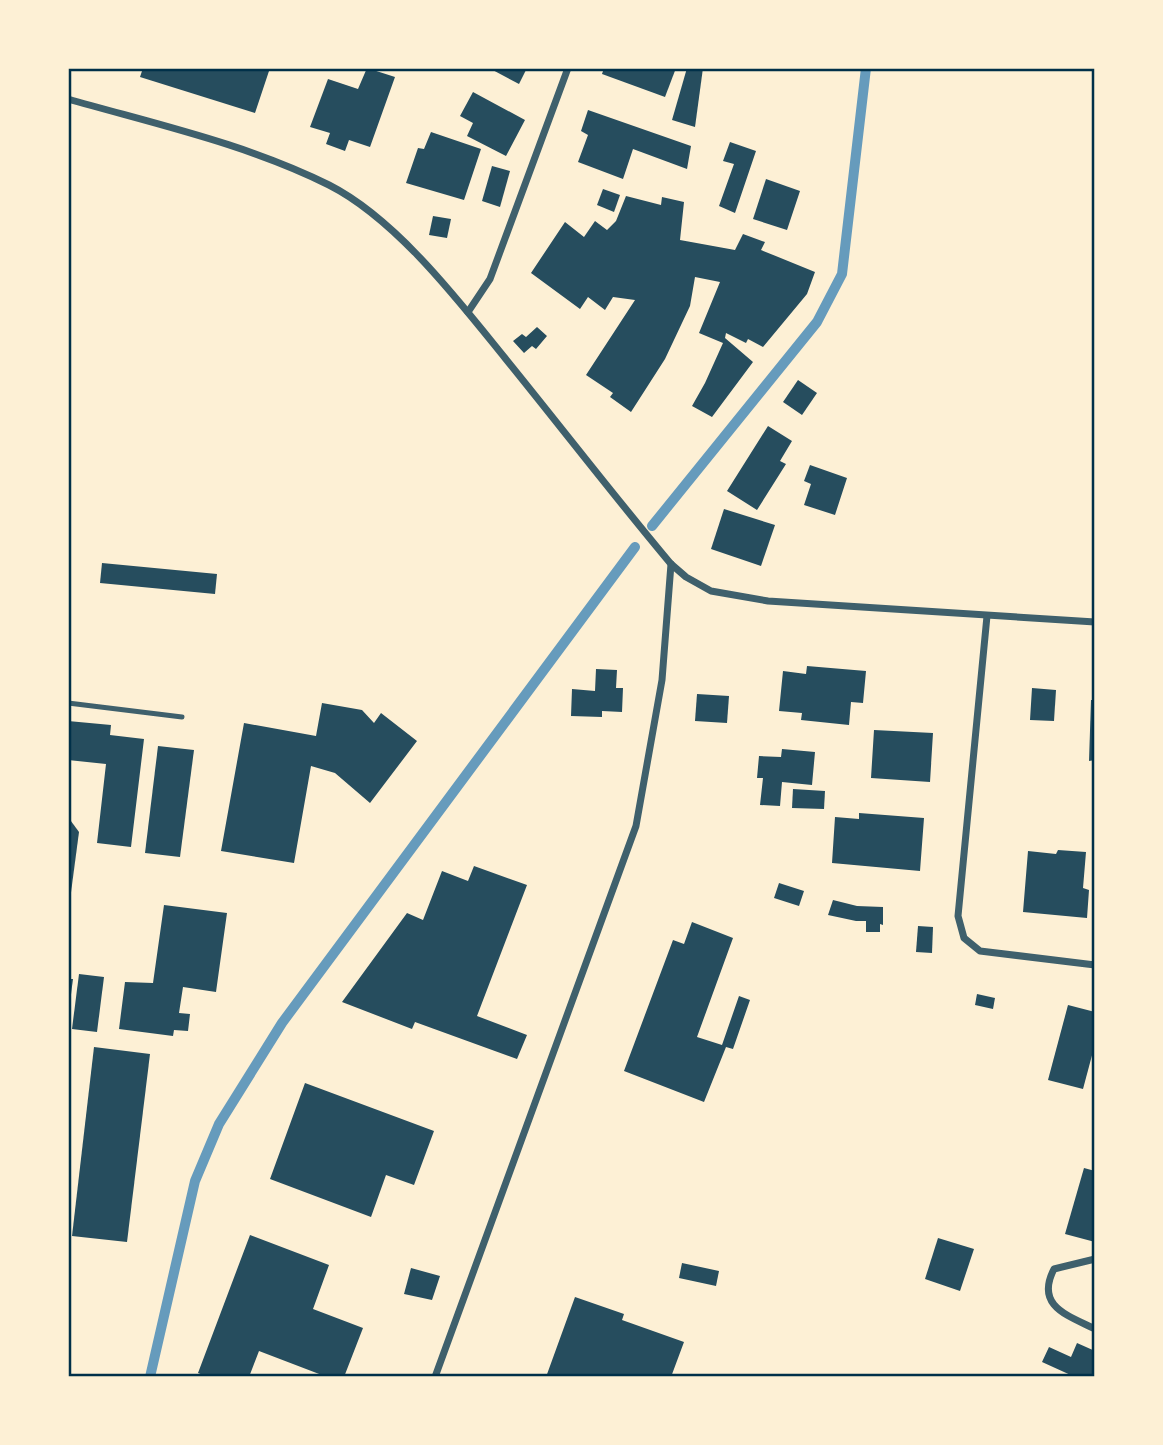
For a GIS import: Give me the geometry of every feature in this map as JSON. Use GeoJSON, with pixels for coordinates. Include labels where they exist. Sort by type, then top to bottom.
{"type":"FeatureCollection","features":[{"type":"Feature","properties":{"kind":"street"},"geometry":{"type":"LineString","coordinates":[[468,312],[490,279],[568,68]]}},
{"type":"Feature","properties":{"kind":"street"},"geometry":{"type":"LineString","coordinates":[[68,99],[248,151],[330,186],[365,208],[397,234],[468,312],[671,564],[686,578],[711,591],[768,601],[1095,622]]}},
{"type":"Feature","properties":{"kind":"street"},"geometry":{"type":"LineString","coordinates":[[435,1377],[636,826],[662,680],[671,564]]}},
{"type":"Feature","properties":{"kind":"street"},"geometry":{"type":"LineString","coordinates":[[987,616],[958,916],[964,938],[980,951],[1095,965]]}},
{"type":"Feature","properties":{"kind":"street"},"geometry":{"type":"LineString","coordinates":[[1095,1259],[1054,1269],[1049,1279],[1048,1293],[1053,1305],[1062,1313],[1095,1329]]}},
{"type":"Feature","properties":{"kind":"lane"},"geometry":{"type":"LineString","coordinates":[[68,703],[182,717]]}},
{"type":"Feature","properties":{"kind":"building"},"geometry":{"type":"Polygon","coordinates":[[[143,68],[270,68],[255,113],[140,77],[143,68]]]}},
{"type":"Feature","properties":{"kind":"building"},"geometry":{"type":"Polygon","coordinates":[[[367,68],[395,77],[370,147],[349,140],[345,151],[326,144],[330,133],[310,127],[328,79],[358,89],[367,68]]]}},
{"type":"Feature","properties":{"kind":"building"},"geometry":{"type":"Polygon","coordinates":[[[489,68],[527,68],[519,84],[489,68]]]}},
{"type":"Feature","properties":{"kind":"building"},"geometry":{"type":"Polygon","coordinates":[[[604,68],[676,68],[665,97],[602,74],[604,68]]]}},
{"type":"Feature","properties":{"kind":"building"},"geometry":{"type":"Polygon","coordinates":[[[687,68],[703,68],[695,127],[672,120],[687,68]]]}},
{"type":"Feature","properties":{"kind":"building"},"geometry":{"type":"Polygon","coordinates":[[[473,92],[525,120],[506,156],[467,136],[473,123],[460,116],[473,92]]]}},
{"type":"Feature","properties":{"kind":"building"},"geometry":{"type":"Polygon","coordinates":[[[588,110],[691,146],[687,169],[633,149],[623,179],[578,162],[588,135],[581,131],[588,110]]]}},
{"type":"Feature","properties":{"kind":"building"},"geometry":{"type":"Polygon","coordinates":[[[431,132],[481,149],[464,200],[406,183],[418,148],[424,149],[431,132]]]}},
{"type":"Feature","properties":{"kind":"building"},"geometry":{"type":"Polygon","coordinates":[[[730,142],[756,151],[735,213],[719,206],[734,164],[723,161],[730,142]]]}},
{"type":"Feature","properties":{"kind":"building"},"geometry":{"type":"Polygon","coordinates":[[[492,166],[510,171],[500,207],[482,201],[492,166]]]}},
{"type":"Feature","properties":{"kind":"building"},"geometry":{"type":"Polygon","coordinates":[[[766,179],[800,191],[787,230],[753,219],[766,179]]]}},
{"type":"Feature","properties":{"kind":"building"},"geometry":{"type":"Polygon","coordinates":[[[603,189],[620,195],[614,212],[597,205],[603,189]]]}},
{"type":"Feature","properties":{"kind":"building"},"geometry":{"type":"Polygon","coordinates":[[[626,196],[661,205],[662,197],[684,202],[680,240],[735,250],[743,234],[765,242],[761,250],[815,272],[807,294],[763,347],[748,339],[746,343],[726,333],[725,338],[753,362],[712,417],[692,406],[723,343],[699,333],[720,282],[695,277],[690,306],[665,359],[631,412],[610,397],[613,393],[586,375],[635,300],[613,297],[605,310],[588,297],[580,309],[531,273],[565,222],[584,237],[595,221],[607,230],[616,221],[626,196]]]}},
{"type":"Feature","properties":{"kind":"building"},"geometry":{"type":"Polygon","coordinates":[[[433,216],[451,219],[447,238],[429,235],[433,216]]]}},
{"type":"Feature","properties":{"kind":"building"},"geometry":{"type":"Polygon","coordinates":[[[537,327],[547,336],[536,349],[532,346],[524,353],[513,341],[522,334],[526,337],[537,327]]]}},
{"type":"Feature","properties":{"kind":"building"},"geometry":{"type":"Polygon","coordinates":[[[798,380],[817,393],[802,415],[783,402],[798,380]]]}},
{"type":"Feature","properties":{"kind":"building"},"geometry":{"type":"Polygon","coordinates":[[[768,426],[792,441],[780,461],[786,464],[757,510],[727,491],[768,426]]]}},
{"type":"Feature","properties":{"kind":"building"},"geometry":{"type":"Polygon","coordinates":[[[810,465],[847,478],[835,515],[804,505],[811,484],[804,481],[810,465]]]}},
{"type":"Feature","properties":{"kind":"building"},"geometry":{"type":"Polygon","coordinates":[[[724,509],[775,525],[761,566],[711,549],[724,509]]]}},
{"type":"Feature","properties":{"kind":"building"},"geometry":{"type":"Polygon","coordinates":[[[102,563],[217,574],[215,594],[100,583],[102,563]]]}},
{"type":"Feature","properties":{"kind":"building"},"geometry":{"type":"Polygon","coordinates":[[[807,666],[866,671],[863,703],[851,702],[849,725],[801,720],[802,713],[779,711],[783,671],[806,674],[807,666]]]}},
{"type":"Feature","properties":{"kind":"building"},"geometry":{"type":"Polygon","coordinates":[[[596,669],[617,670],[616,688],[623,688],[622,712],[602,711],[602,717],[571,716],[572,689],[595,691],[596,669]]]}},
{"type":"Feature","properties":{"kind":"building"},"geometry":{"type":"Polygon","coordinates":[[[1032,688],[1056,690],[1054,721],[1030,720],[1032,688]]]}},
{"type":"Feature","properties":{"kind":"building"},"geometry":{"type":"Polygon","coordinates":[[[697,694],[729,696],[727,723],[695,721],[697,694]]]}},
{"type":"Feature","properties":{"kind":"building"},"geometry":{"type":"Polygon","coordinates":[[[1091,700],[1095,700],[1095,760],[1089,761],[1091,700]]]}},
{"type":"Feature","properties":{"kind":"building"},"geometry":{"type":"Polygon","coordinates":[[[322,703],[362,710],[374,723],[381,713],[417,741],[370,803],[335,773],[311,766],[294,863],[221,851],[244,723],[316,736],[322,703]]]}},
{"type":"Feature","properties":{"kind":"building"},"geometry":{"type":"Polygon","coordinates":[[[68,721],[111,725],[110,735],[144,739],[131,847],[97,843],[106,764],[68,760],[68,721]]]}},
{"type":"Feature","properties":{"kind":"building"},"geometry":{"type":"Polygon","coordinates":[[[874,730],[933,733],[930,782],[871,778],[874,730]]]}},
{"type":"Feature","properties":{"kind":"building"},"geometry":{"type":"Polygon","coordinates":[[[158,746],[194,750],[180,857],[145,853],[158,746]]]}},
{"type":"Feature","properties":{"kind":"building"},"geometry":{"type":"Polygon","coordinates":[[[782,749],[815,752],[812,785],[782,782],[780,806],[760,805],[763,778],[757,778],[759,756],[781,757],[782,749]]]}},
{"type":"Feature","properties":{"kind":"building"},"geometry":{"type":"Polygon","coordinates":[[[793,789],[825,791],[824,809],[792,808],[793,789]]]}},
{"type":"Feature","properties":{"kind":"building"},"geometry":{"type":"Polygon","coordinates":[[[859,813],[924,818],[920,871],[832,863],[835,817],[859,819],[859,813]]]}},
{"type":"Feature","properties":{"kind":"building"},"geometry":{"type":"Polygon","coordinates":[[[68,817],[79,832],[70,900],[68,900],[68,817]]]}},
{"type":"Feature","properties":{"kind":"building"},"geometry":{"type":"Polygon","coordinates":[[[1058,850],[1086,852],[1083,888],[1089,890],[1087,918],[1023,912],[1028,851],[1056,854],[1058,850]]]}},
{"type":"Feature","properties":{"kind":"building"},"geometry":{"type":"Polygon","coordinates":[[[474,866],[527,885],[477,1016],[527,1035],[517,1059],[415,1022],[412,1029],[342,1002],[407,913],[423,920],[442,871],[468,881],[474,866]]]}},
{"type":"Feature","properties":{"kind":"building"},"geometry":{"type":"Polygon","coordinates":[[[779,883],[804,891],[799,906],[774,898],[779,883]]]}},
{"type":"Feature","properties":{"kind":"building"},"geometry":{"type":"Polygon","coordinates":[[[833,900],[857,906],[883,907],[883,925],[880,924],[880,932],[866,932],[866,921],[828,915],[833,900]]]}},
{"type":"Feature","properties":{"kind":"building"},"geometry":{"type":"Polygon","coordinates":[[[164,905],[227,913],[216,992],[183,987],[179,1013],[190,1014],[188,1031],[174,1030],[173,1036],[119,1029],[125,982],[153,983],[164,905]]]}},
{"type":"Feature","properties":{"kind":"building"},"geometry":{"type":"Polygon","coordinates":[[[692,922],[733,938],[697,1037],[722,1045],[739,996],[750,1000],[733,1049],[726,1047],[704,1102],[624,1071],[673,940],[684,944],[692,922]]]}},
{"type":"Feature","properties":{"kind":"building"},"geometry":{"type":"Polygon","coordinates":[[[918,926],[933,927],[932,953],[916,952],[918,926]]]}},
{"type":"Feature","properties":{"kind":"building"},"geometry":{"type":"Polygon","coordinates":[[[79,974],[104,977],[97,1032],[72,1029],[79,974]]]}},
{"type":"Feature","properties":{"kind":"building"},"geometry":{"type":"Polygon","coordinates":[[[68,979],[73,979],[70,1002],[68,1002],[68,979]]]}},
{"type":"Feature","properties":{"kind":"building"},"geometry":{"type":"Polygon","coordinates":[[[977,994],[995,998],[993,1009],[975,1005],[977,994]]]}},
{"type":"Feature","properties":{"kind":"building"},"geometry":{"type":"Polygon","coordinates":[[[1068,1005],[1095,1012],[1095,1044],[1083,1089],[1048,1080],[1068,1005]]]}},
{"type":"Feature","properties":{"kind":"building"},"geometry":{"type":"Polygon","coordinates":[[[94,1047],[150,1054],[127,1242],[72,1236],[94,1047]]]}},
{"type":"Feature","properties":{"kind":"building"},"geometry":{"type":"Polygon","coordinates":[[[305,1083],[434,1131],[414,1185],[386,1175],[371,1217],[270,1179],[305,1083]]]}},
{"type":"Feature","properties":{"kind":"building"},"geometry":{"type":"Polygon","coordinates":[[[1084,1168],[1095,1171],[1095,1242],[1065,1234],[1084,1168]]]}},
{"type":"Feature","properties":{"kind":"building"},"geometry":{"type":"Polygon","coordinates":[[[250,1235],[329,1265],[313,1309],[363,1328],[344,1377],[327,1377],[259,1351],[249,1377],[208,1377],[198,1373],[250,1235]]]}},
{"type":"Feature","properties":{"kind":"building"},"geometry":{"type":"Polygon","coordinates":[[[938,1238],[974,1249],[960,1291],[925,1279],[938,1238]]]}},
{"type":"Feature","properties":{"kind":"building"},"geometry":{"type":"Polygon","coordinates":[[[682,1263],[719,1271],[716,1286],[679,1278],[682,1263]]]}},
{"type":"Feature","properties":{"kind":"building"},"geometry":{"type":"Polygon","coordinates":[[[411,1268],[440,1276],[432,1300],[404,1294],[411,1268]]]}},
{"type":"Feature","properties":{"kind":"building"},"geometry":{"type":"Polygon","coordinates":[[[575,1297],[624,1314],[622,1320],[684,1342],[671,1377],[546,1377],[575,1297]]]}},
{"type":"Feature","properties":{"kind":"building"},"geometry":{"type":"Polygon","coordinates":[[[1077,1343],[1095,1351],[1095,1377],[1075,1377],[1042,1362],[1049,1347],[1071,1357],[1077,1343]]]}},
{"type":"Feature","properties":{"kind":"waterway"},"geometry":{"type":"LineString","coordinates":[[652,526],[817,322],[842,274],[866,68]]}},
{"type":"Feature","properties":{"kind":"waterway"},"geometry":{"type":"LineString","coordinates":[[150,1377],[195,1181],[219,1124],[282,1023],[635,547]]}}]}
